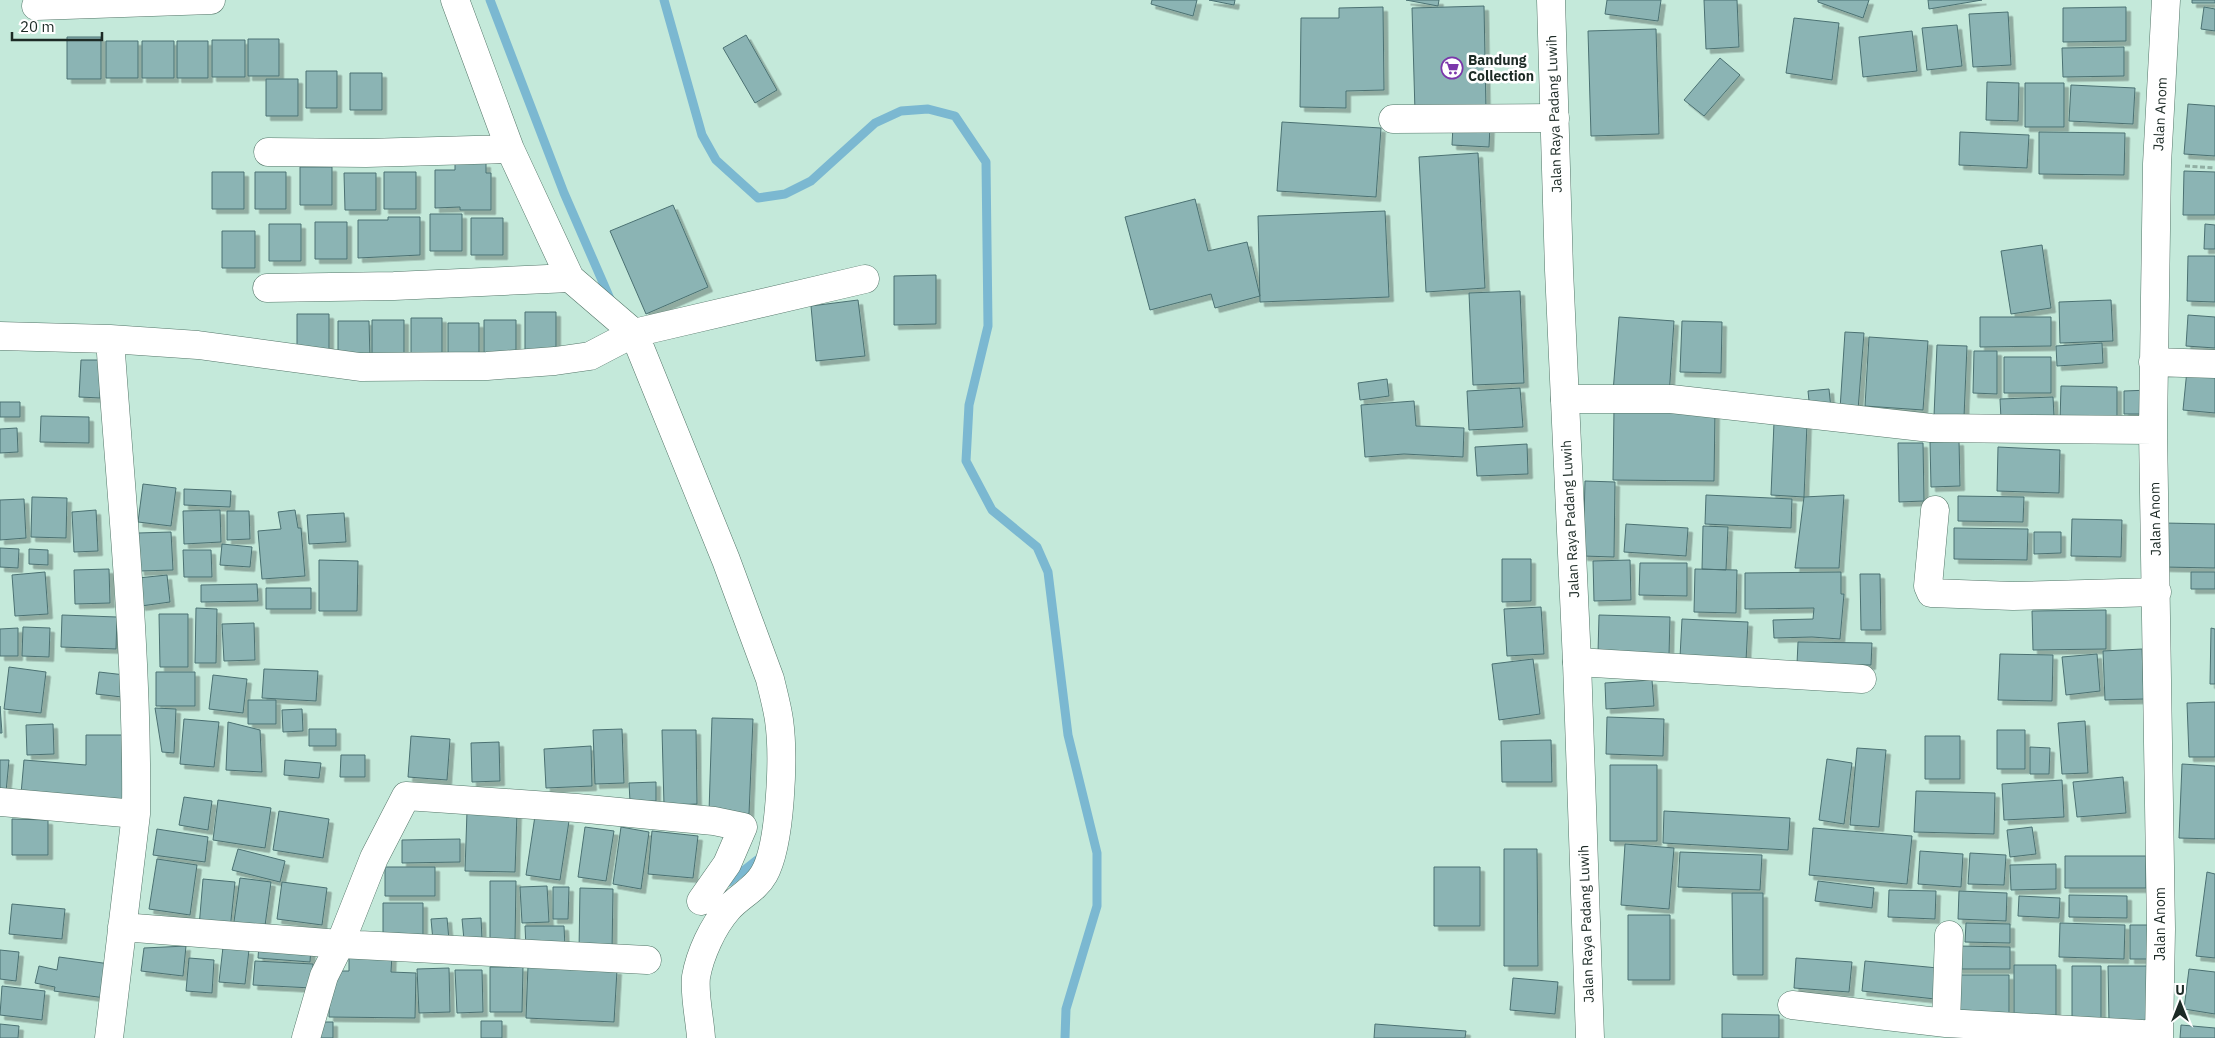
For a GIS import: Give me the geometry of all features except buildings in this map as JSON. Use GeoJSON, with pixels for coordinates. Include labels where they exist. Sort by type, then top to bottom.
{"type":"FeatureCollection","features":[{"type":"Feature","properties":{"kind":"street"},"geometry":{"type":"LineString","coordinates":[[36,6],[211,0]]}},
{"type":"Feature","properties":{"kind":"street"},"geometry":{"type":"LineString","coordinates":[[455,0],[510,149],[570,278],[634,333],[733,578],[770,679],[779,722],[779,795],[773,850],[764,875],[752,890],[730,906],[723,915],[716,925],[702,956],[696,978],[701,1038]]}},
{"type":"Feature","properties":{"kind":"street","name":"Jalan Raya Padang Luwih"},"geometry":{"type":"LineString","coordinates":[[1551,0],[1590,1038]]}},
{"type":"Feature","properties":{"kind":"street","name":"Jalan Anom"},"geometry":{"type":"LineString","coordinates":[[2159,1036],[2161,929],[2153,430],[2157,164],[2166,0]]}},
{"type":"Feature","properties":{"kind":"street"},"geometry":{"type":"LineString","coordinates":[[1393,119],[1555,118]]}},
{"type":"Feature","properties":{"kind":"street"},"geometry":{"type":"LineString","coordinates":[[268,152],[366,153],[510,149]]}},
{"type":"Feature","properties":{"kind":"street"},"geometry":{"type":"LineString","coordinates":[[267,288],[394,286],[570,278]]}},
{"type":"Feature","properties":{"kind":"street"},"geometry":{"type":"LineString","coordinates":[[0,336],[110,339],[198,345],[369,367],[487,366],[555,361],[590,356],[634,333],[865,279]]}},
{"type":"Feature","properties":{"kind":"street"},"geometry":{"type":"LineString","coordinates":[[109,1038],[136,814],[136,689],[110,339]]}},
{"type":"Feature","properties":{"kind":"street"},"geometry":{"type":"LineString","coordinates":[[2154,362],[2215,364]]}},
{"type":"Feature","properties":{"kind":"street"},"geometry":{"type":"LineString","coordinates":[[1565,399],[1671,399],[1932,428],[2153,430]]}},
{"type":"Feature","properties":{"kind":"street"},"geometry":{"type":"LineString","coordinates":[[1936,510],[1928,586],[1932,593],[2013,596],[2157,592]]}},
{"type":"Feature","properties":{"kind":"street"},"geometry":{"type":"LineString","coordinates":[[1577,662],[1862,679]]}},
{"type":"Feature","properties":{"kind":"street"},"geometry":{"type":"LineString","coordinates":[[306,1038],[324,976],[340,944],[374,858],[406,796],[714,821],[743,827],[727,864],[701,901]]}},
{"type":"Feature","properties":{"kind":"street"},"geometry":{"type":"LineString","coordinates":[[0,802],[136,814]]}},
{"type":"Feature","properties":{"kind":"street"},"geometry":{"type":"LineString","coordinates":[[122,927],[340,944],[647,960]]}},
{"type":"Feature","properties":{"kind":"street"},"geometry":{"type":"LineString","coordinates":[[1946,1023],[1949,935]]}},
{"type":"Feature","properties":{"kind":"street"},"geometry":{"type":"LineString","coordinates":[[1792,1005],[1946,1023],[2159,1036]]}},
{"type":"Feature","properties":{"kind":"waterway"},"geometry":{"type":"LineString","coordinates":[[490,0],[564,193],[611,301]]}},
{"type":"Feature","properties":{"kind":"waterway"},"geometry":{"type":"LineString","coordinates":[[664,0],[702,135],[716,160],[758,198],[785,194],[811,181],[875,123],[901,111],[928,109],[955,116],[986,162],[988,326],[969,405],[966,461],[992,510],[1037,547],[1048,572],[1068,735],[1097,853],[1097,906],[1066,1009],[1065,1038]]}},
{"type":"Feature","properties":{"kind":"waterway"},"geometry":{"type":"LineString","coordinates":[[729,882],[761,857],[762,853]]}},
{"type":"Feature","properties":{"kind":"place","name":"Bandung Collection"},"geometry":{"type":"Point","coordinates":[1452,68]}}]}
